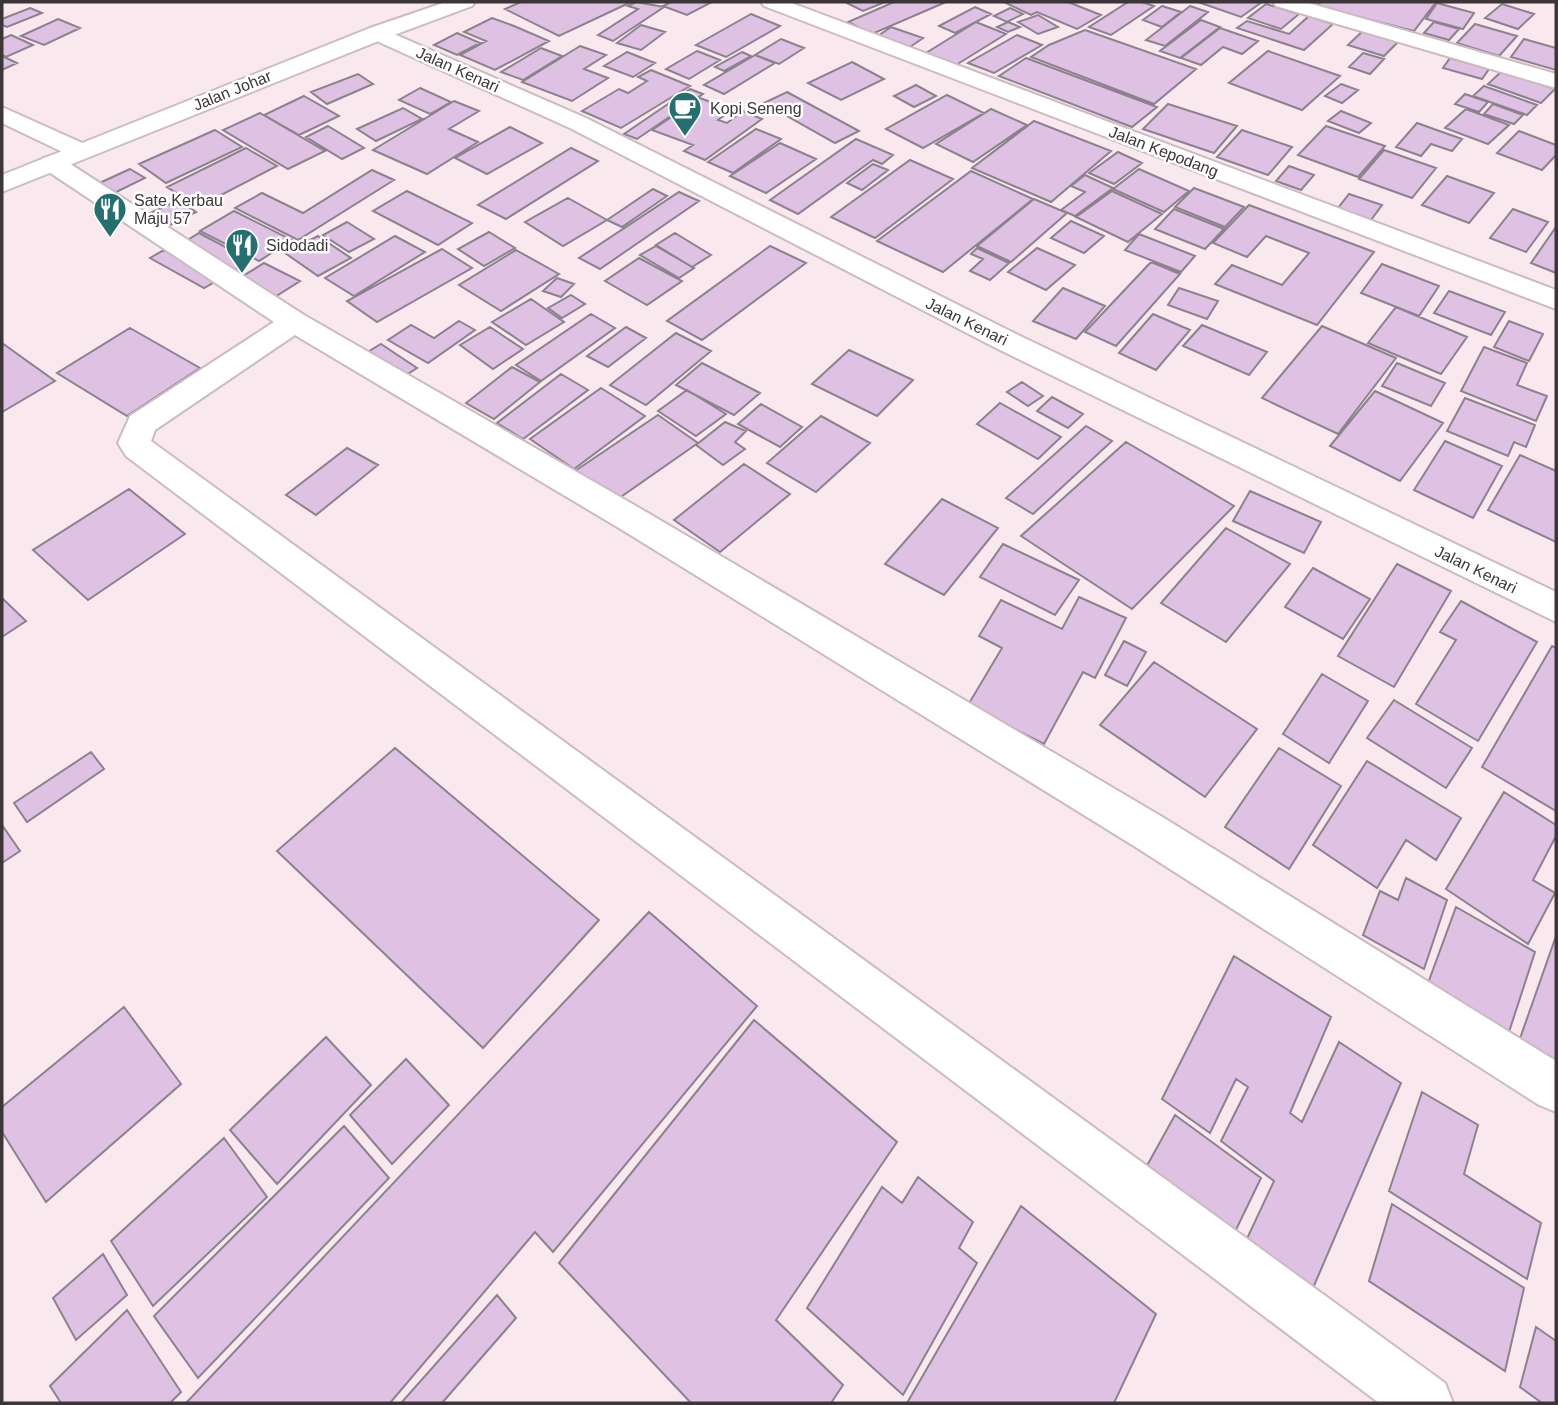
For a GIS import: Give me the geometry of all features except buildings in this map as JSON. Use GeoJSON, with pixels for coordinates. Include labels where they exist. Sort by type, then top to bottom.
{"type":"FeatureCollection","features":[{"type":"Feature","properties":{"kind":"street","name":"Jalan Johar"},"geometry":{"type":"LineString","coordinates":[[2,184],[377,33],[465,2]]}},
{"type":"Feature","properties":{"kind":"street","name":"Jalan Kepodang"},"geometry":{"type":"LineString","coordinates":[[771,2],[1556,300]]}},
{"type":"Feature","properties":{"kind":"street"},"geometry":{"type":"LineString","coordinates":[[1283,2],[1556,81]]}},
{"type":"Feature","properties":{"kind":"street","name":"Jalan Kenari"},"geometry":{"type":"LineString","coordinates":[[377,33],[578,123],[1006,341],[1556,608]]}},
{"type":"Feature","properties":{"kind":"street"},"geometry":{"type":"LineString","coordinates":[[2,114],[66,157],[294,323],[636,522],[1149,832],[1556,1087]]}},
{"type":"Feature","properties":{"kind":"street"},"geometry":{"type":"LineString","coordinates":[[294,323],[153,414],[136,433],[134,443],[137,448],[1425,1403]]}},
{"type":"Feature","properties":{"kind":"place","name":"Kopi Seneng"},"geometry":{"type":"Point","coordinates":[685,138]}},
{"type":"Feature","properties":{"kind":"place","name":"Sate Kerbau Maju 57"},"geometry":{"type":"Point","coordinates":[110,239]}},
{"type":"Feature","properties":{"kind":"place","name":"Sidodadi"},"geometry":{"type":"Point","coordinates":[242,275]}}]}
